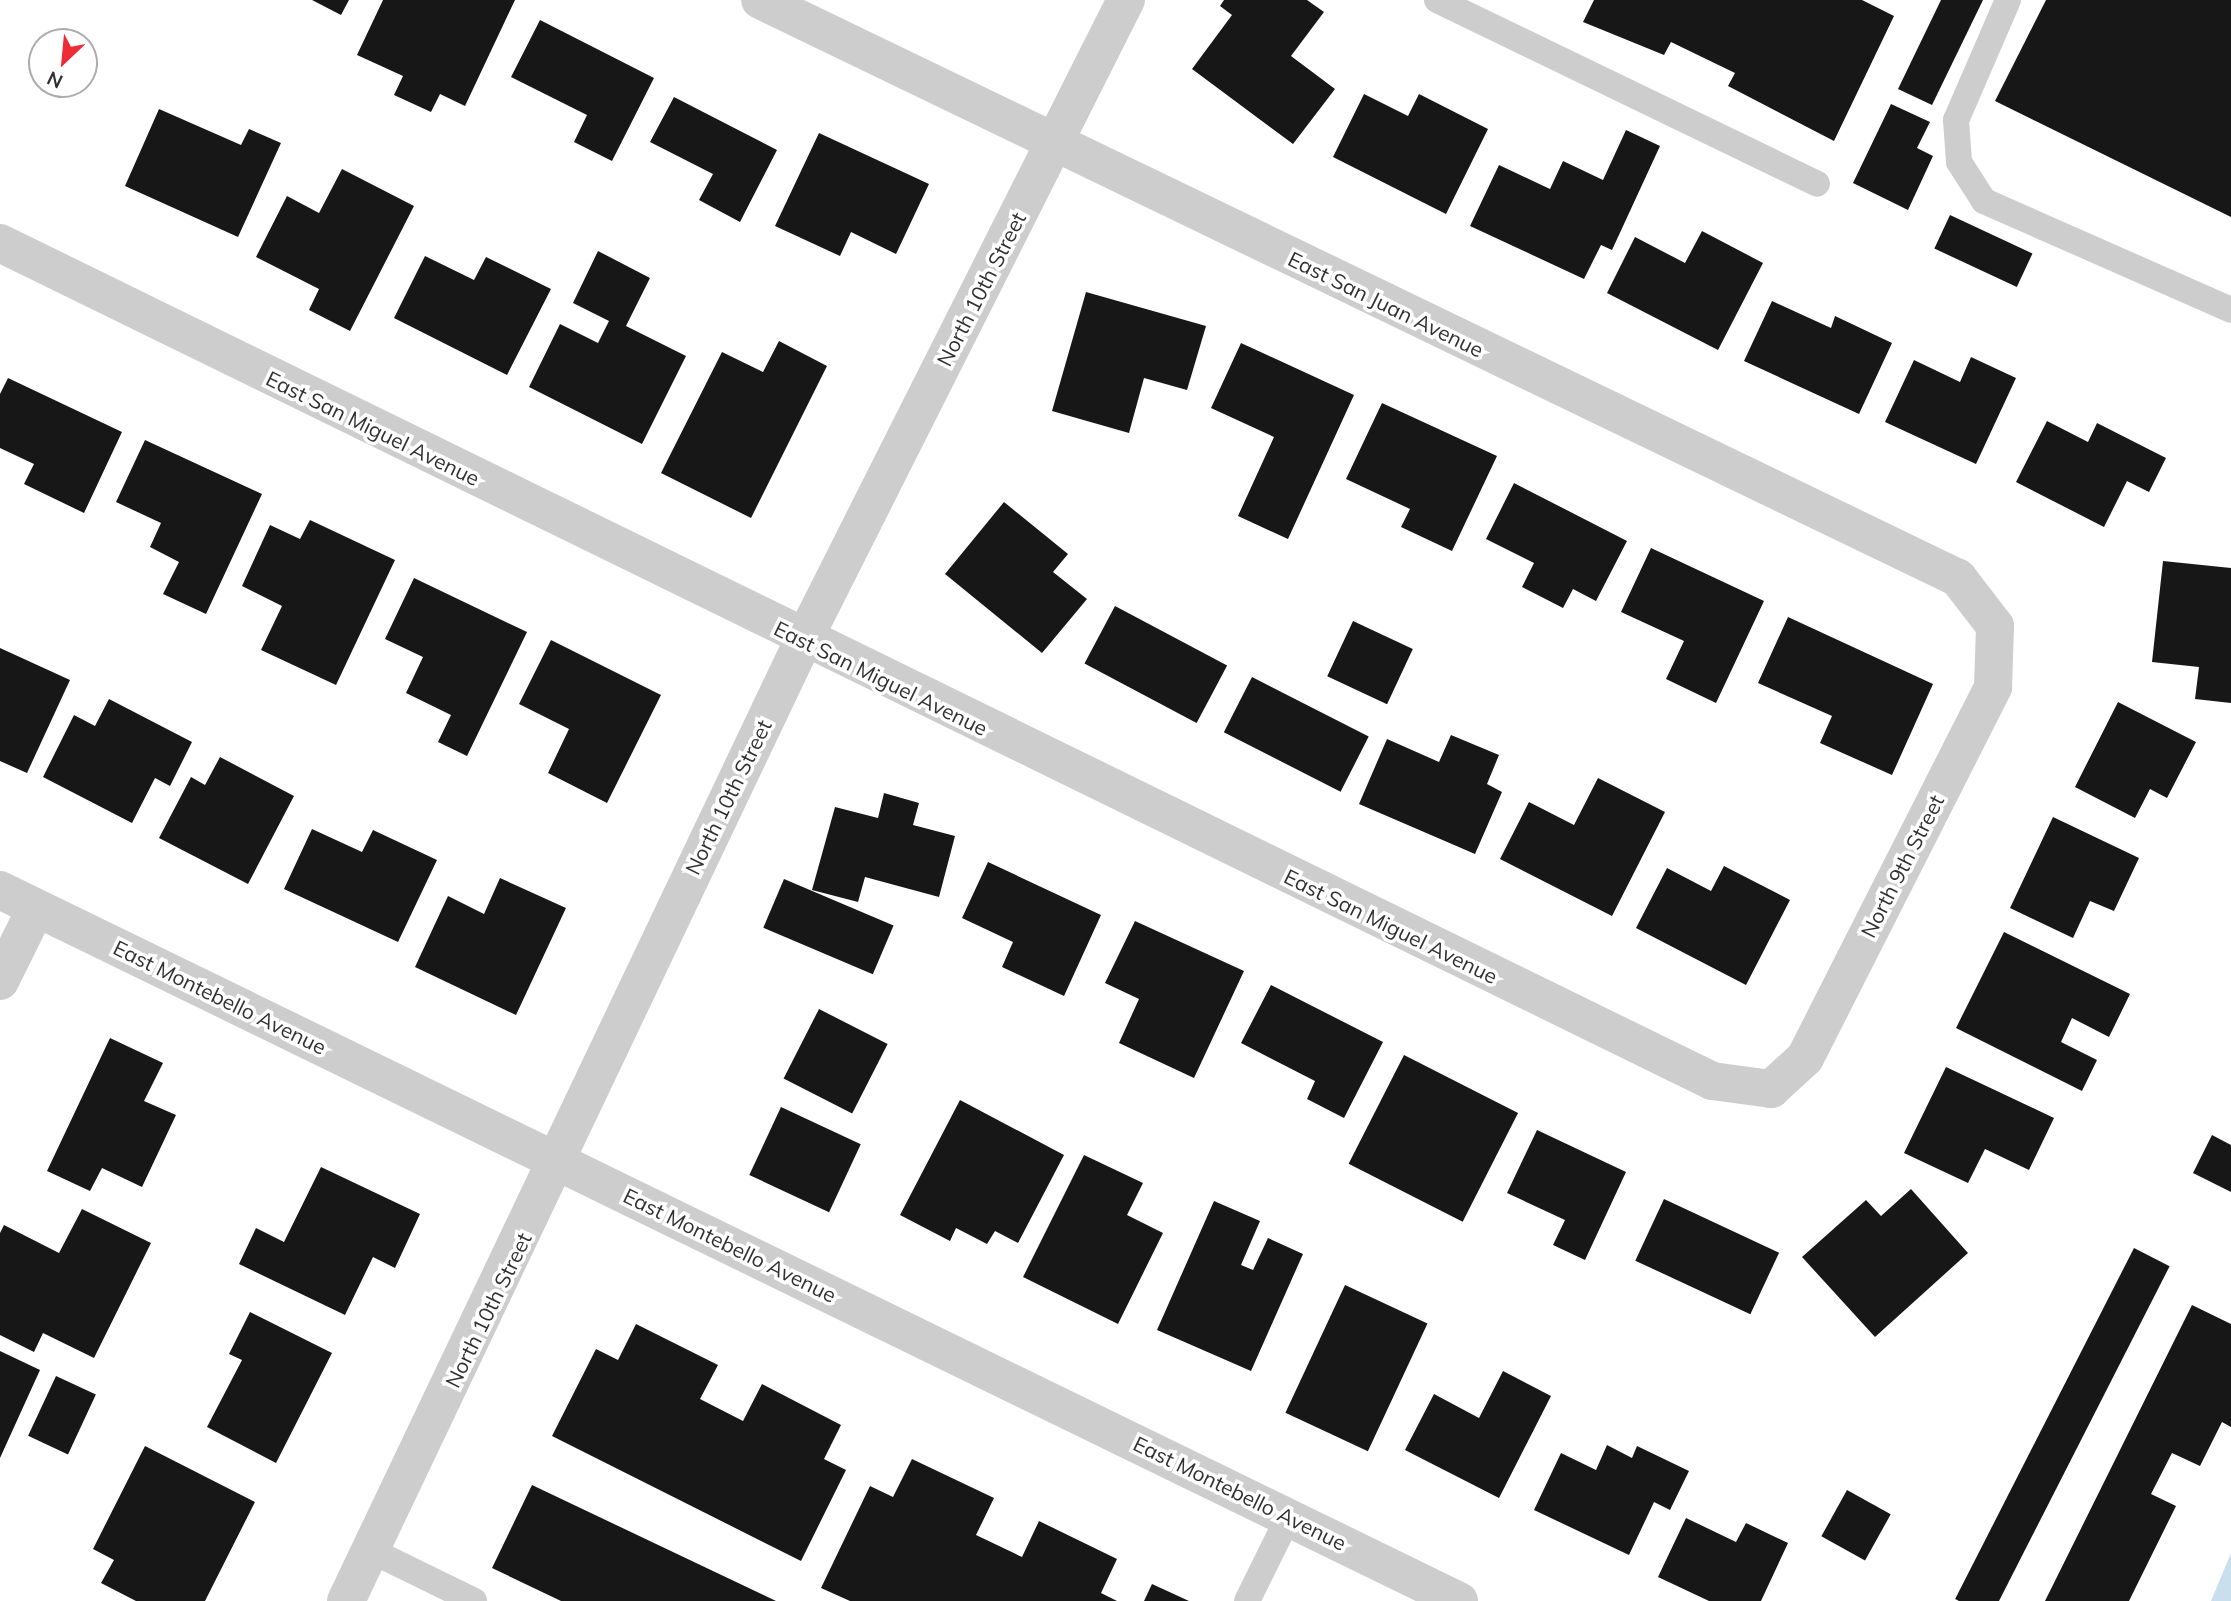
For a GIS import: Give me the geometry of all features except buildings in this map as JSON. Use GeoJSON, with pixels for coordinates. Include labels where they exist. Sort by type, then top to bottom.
{"type":"FeatureCollection","features":[{"type":"Feature","properties":{"kind":"street","name":"East San Juan Avenue"},"geometry":{"type":"LineString","coordinates":[[760,0],[1958,578],[1995,626]]}},
{"type":"Feature","properties":{"kind":"street","name":"North 10th Street"},"geometry":{"type":"LineString","coordinates":[[346,1601],[527,1231],[552,1158],[803,641],[1126,0]]}},
{"type":"Feature","properties":{"kind":"street","name":"East San Miguel Avenue"},"geometry":{"type":"LineString","coordinates":[[0,243],[803,641],[1712,1081],[1771,1089]]}},
{"type":"Feature","properties":{"kind":"street","name":"North 9th Street"},"geometry":{"type":"LineString","coordinates":[[1771,1089],[1805,1058],[1993,687],[1995,626]]}},
{"type":"Feature","properties":{"kind":"street","name":"East Montebello Avenue"},"geometry":{"type":"LineString","coordinates":[[0,890],[1288,1517],[1448,1599]]}},
{"type":"Feature","properties":{"kind":"street"},"geometry":{"type":"LineString","coordinates":[[0,981],[36,908]]}},
{"type":"Feature","properties":{"kind":"lane"},"geometry":{"type":"LineString","coordinates":[[1437,0],[1817,184]]}},
{"type":"Feature","properties":{"kind":"lane"},"geometry":{"type":"LineString","coordinates":[[2008,0],[1956,120],[1959,162],[1984,201],[2231,310]]}},
{"type":"Feature","properties":{"kind":"lane"},"geometry":{"type":"LineString","coordinates":[[1247,1601],[1288,1517]]}},
{"type":"Feature","properties":{"kind":"lane"},"geometry":{"type":"LineString","coordinates":[[370,1550],[474,1601]]}},
{"type":"Feature","properties":{"kind":"water"},"geometry":{"type":"Polygon","coordinates":[[[2231,1553],[2231,1601],[2211,1601],[2231,1553]]]}}]}
